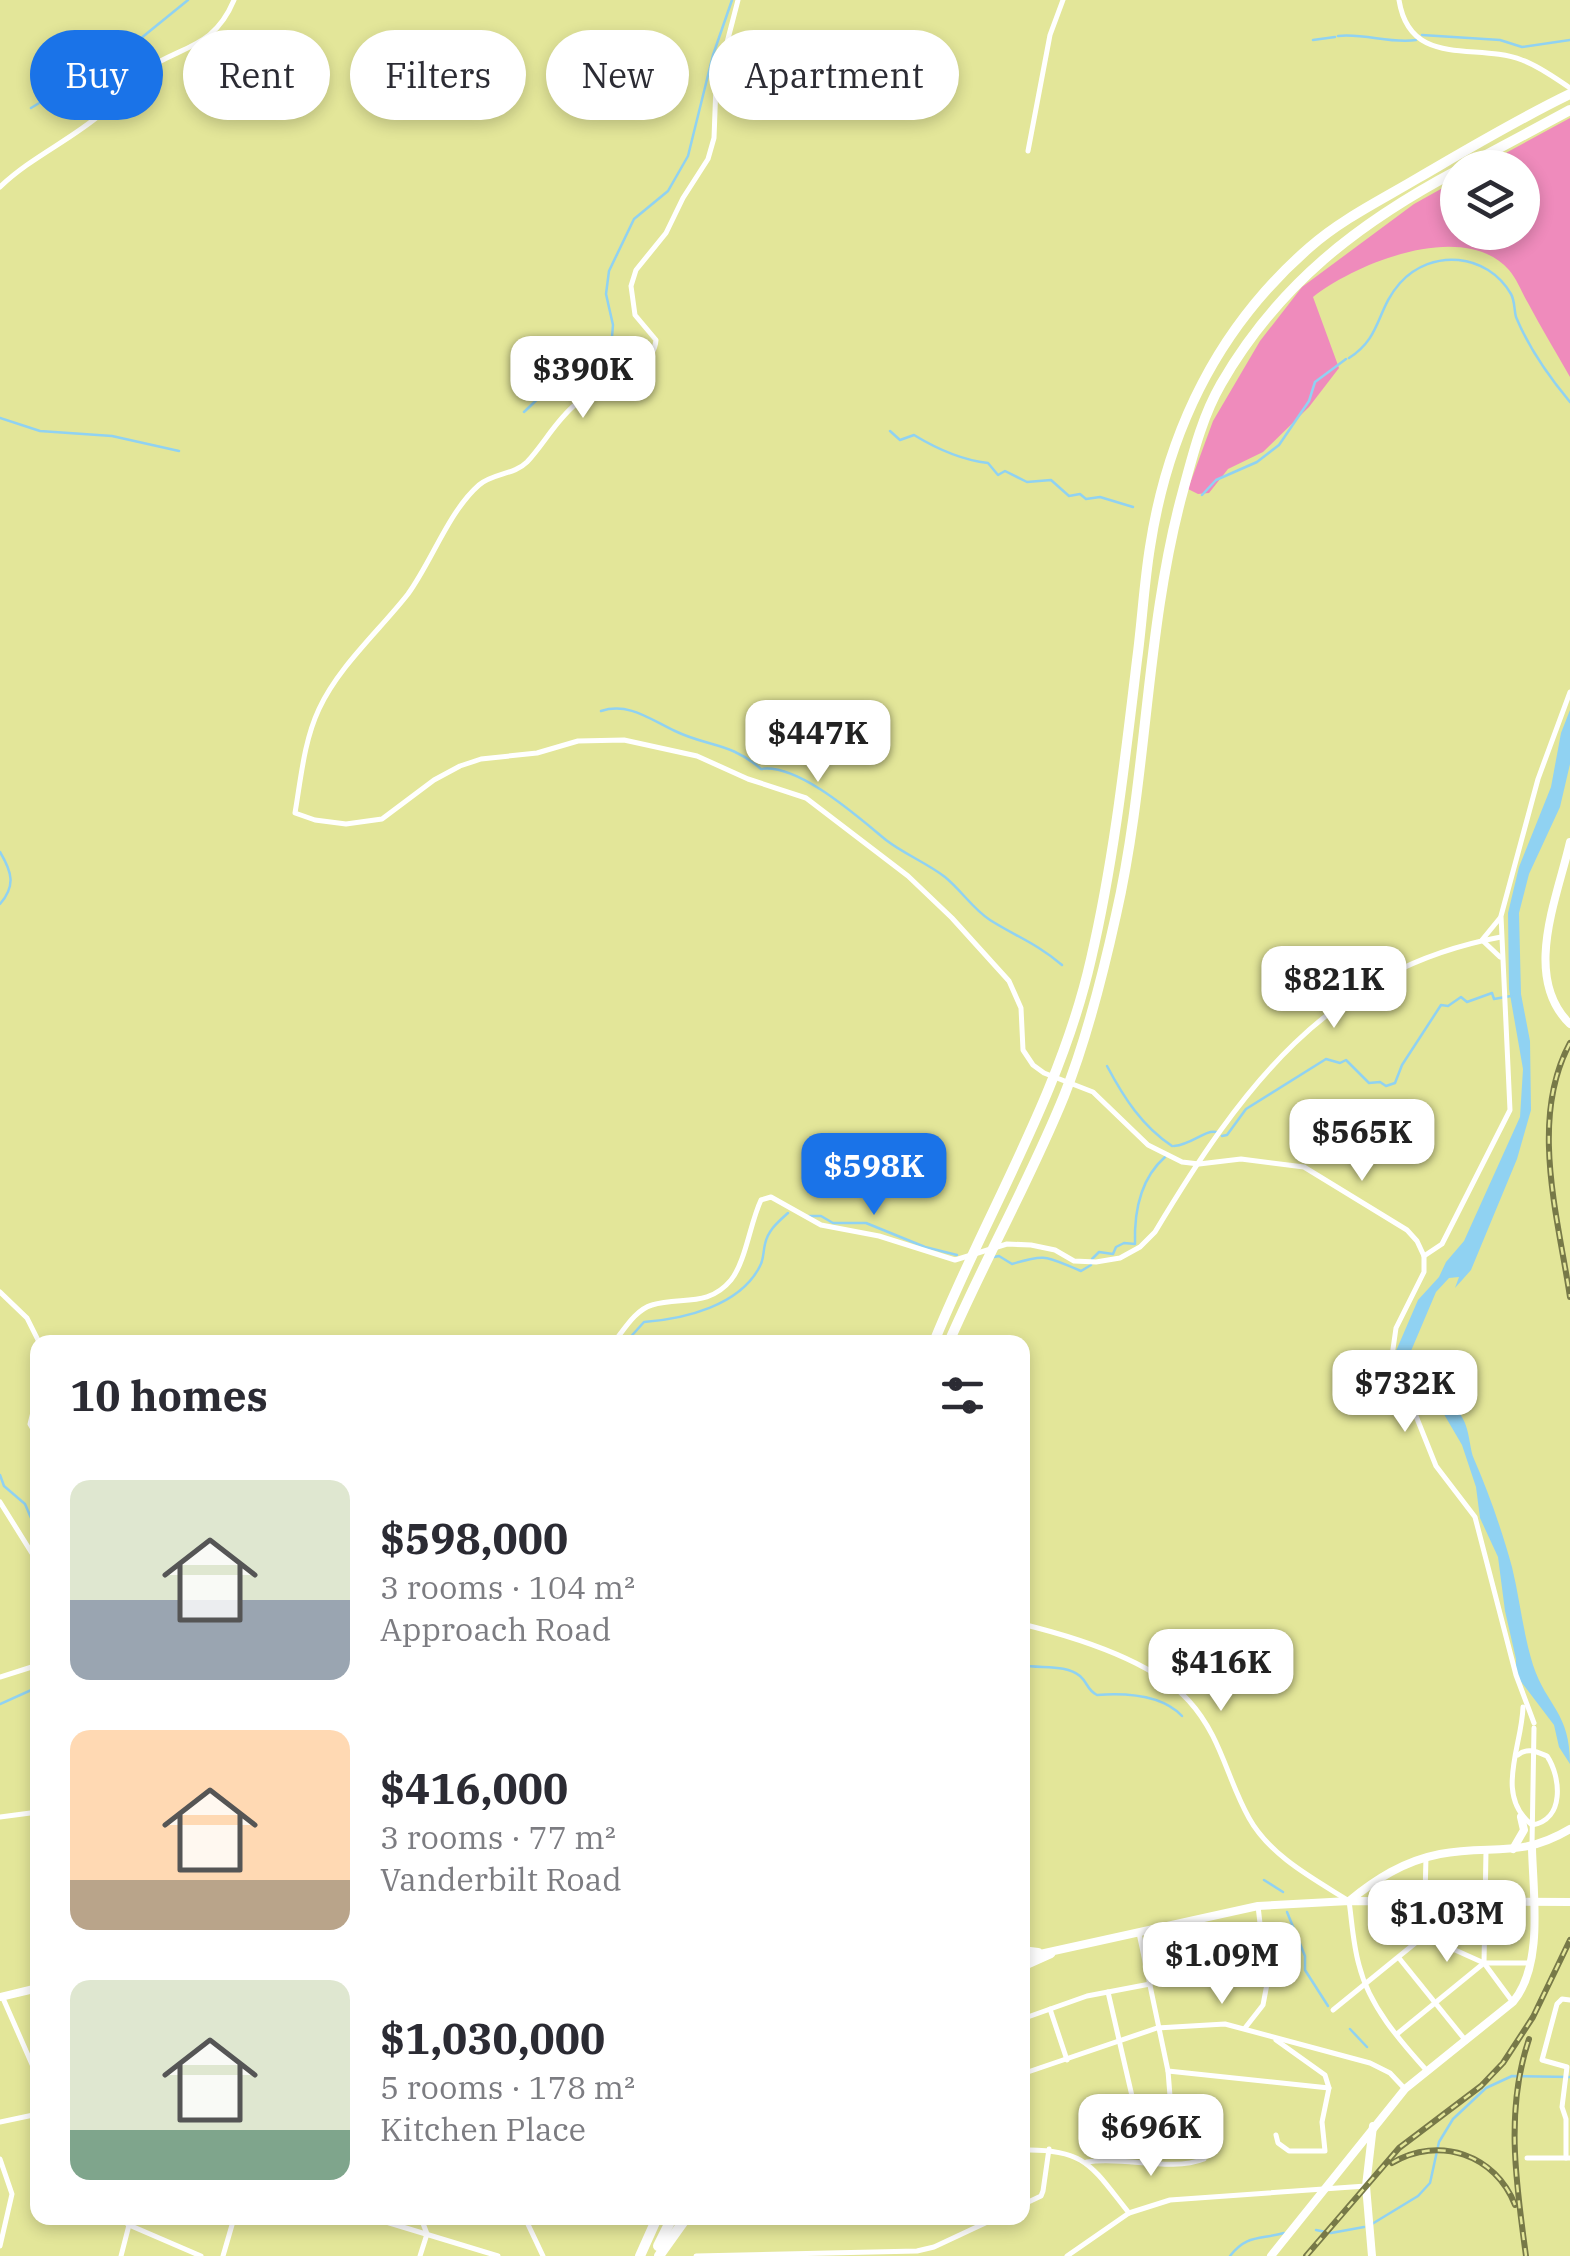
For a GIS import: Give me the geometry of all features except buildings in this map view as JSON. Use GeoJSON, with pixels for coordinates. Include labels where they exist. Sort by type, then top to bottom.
{"type":"FeatureCollection","features":[{"type":"Feature","properties":{"kind":"highway"},"geometry":{"type":"LineString","coordinates":[[937,1335],[1050,1091],[1090,964],[1108,878],[1155,520],[1171,455],[1192,399],[1227,342],[1277,279],[1310,247],[1344,220],[1567,93]]}},
{"type":"Feature","properties":{"kind":"highway"},"geometry":{"type":"LineString","coordinates":[[1495,150],[1570,110]]}},
{"type":"Feature","properties":{"kind":"highway"},"geometry":{"type":"LineString","coordinates":[[952,1335],[1064,1096],[1116,916],[1138,800],[1170,536],[1198,436],[1220,385],[1286,294],[1353,232],[1440,181]]}},
{"type":"Feature","properties":{"kind":"highway"},"geometry":{"type":"LineString","coordinates":[[1030,1954],[1038,1953]]}},
{"type":"Feature","properties":{"kind":"highway"},"geometry":{"type":"LineString","coordinates":[[640,2256],[654,2225]]}},
{"type":"Feature","properties":{"kind":"highway"},"geometry":{"type":"LineString","coordinates":[[656,2256],[669,2225]]}},
{"type":"Feature","properties":{"kind":"highway"},"geometry":{"type":"LineString","coordinates":[[656,2256],[680,2225]]}},
{"type":"Feature","properties":{"kind":"main road"},"geometry":{"type":"LineString","coordinates":[[1570,842],[1544,959],[1547,987],[1570,1024]]}},
{"type":"Feature","properties":{"kind":"main road"},"geometry":{"type":"LineString","coordinates":[[1512,1850],[1523,1834],[1521,1816]]}},
{"type":"Feature","properties":{"kind":"main road"},"geometry":{"type":"LineString","coordinates":[[1349,1901],[1385,1874],[1426,1857],[1532,1848],[1568,1830]]}},
{"type":"Feature","properties":{"kind":"main road"},"geometry":{"type":"LineString","coordinates":[[1270,2256],[1405,2090],[1513,2002],[1524,1987],[1532,1962],[1532,1848]]}},
{"type":"Feature","properties":{"kind":"main road"},"geometry":{"type":"LineString","coordinates":[[1038,1953],[1258,1906],[1349,1901],[1570,1902]]}},
{"type":"Feature","properties":{"kind":"main road"},"geometry":{"type":"LineString","coordinates":[[1030,1965],[1055,1952]]}},
{"type":"Feature","properties":{"kind":"main road"},"geometry":{"type":"LineString","coordinates":[[1,1996],[30,1990]]}},
{"type":"Feature","properties":{"kind":"main road"},"geometry":{"type":"LineString","coordinates":[[1372,2256],[1366,2186],[1373,2126]]}},
{"type":"Feature","properties":{"kind":"street"},"geometry":{"type":"LineString","coordinates":[[0,187],[101,114],[139,74],[202,43],[213,34],[234,0]]}},
{"type":"Feature","properties":{"kind":"street"},"geometry":{"type":"LineString","coordinates":[[738,0],[716,85],[714,138],[708,159],[682,198],[666,233],[636,270],[631,286],[635,314],[656,340],[654,352],[646,364],[575,404],[526,463],[488,478],[468,497],[409,592],[320,706],[308,742],[295,813],[346,824],[382,819],[434,780],[482,758],[537,753],[578,742],[624,740],[697,756],[748,779],[806,798],[908,876],[1001,970],[1017,993],[1023,1050],[1033,1065],[1094,1092],[1148,1144],[1182,1162],[1285,1162],[1318,1173],[1406,1230],[1424,1256],[1424,1272],[1396,1328],[1392,1356],[1436,1466],[1475,1518],[1524,1702],[1534,1726],[1532,1848]]}},
{"type":"Feature","properties":{"kind":"street"},"geometry":{"type":"LineString","coordinates":[[1028,151],[1050,35],[1063,0]]}},
{"type":"Feature","properties":{"kind":"street"},"geometry":{"type":"LineString","coordinates":[[1399,0],[1404,20],[1423,42],[1445,50],[1521,59],[1567,93]]}},
{"type":"Feature","properties":{"kind":"street"},"geometry":{"type":"LineString","coordinates":[[1424,1256],[1442,1244],[1510,1110],[1501,916],[1538,779],[1570,692]]}},
{"type":"Feature","properties":{"kind":"street"},"geometry":{"type":"LineString","coordinates":[[1482,940],[1501,916]]}},
{"type":"Feature","properties":{"kind":"street"},"geometry":{"type":"LineString","coordinates":[[619,1335],[650,1305],[691,1302],[710,1296],[729,1282],[739,1266],[752,1220],[762,1200],[770,1197],[821,1225],[878,1236],[956,1260],[1007,1244],[1055,1250],[1074,1261],[1120,1258],[1140,1247],[1155,1232],[1262,1074],[1331,1010],[1392,972],[1454,947],[1501,937]]}},
{"type":"Feature","properties":{"kind":"street"},"geometry":{"type":"LineString","coordinates":[[1482,940],[1502,959]]}},
{"type":"Feature","properties":{"kind":"street"},"geometry":{"type":"LineString","coordinates":[[1213,1143],[1216,1154],[1224,1159]]}},
{"type":"Feature","properties":{"kind":"street"},"geometry":{"type":"LineString","coordinates":[[0,1292],[28,1318],[36,1335]]}},
{"type":"Feature","properties":{"kind":"street"},"geometry":{"type":"LineString","coordinates":[[0,1502],[30,1550]]}},
{"type":"Feature","properties":{"kind":"street"},"geometry":{"type":"LineString","coordinates":[[1030,1627],[1105,1651],[1168,1682],[1187,1698],[1208,1727],[1253,1824],[1284,1857],[1349,1901],[1359,1968],[1366,1984],[1382,2014],[1428,2072]]}},
{"type":"Feature","properties":{"kind":"street"},"geometry":{"type":"LineString","coordinates":[[0,1677],[30,1668]]}},
{"type":"Feature","properties":{"kind":"street"},"geometry":{"type":"LineString","coordinates":[[1516,1756],[1523,1750],[1547,1756],[1559,1781],[1558,1799],[1542,1824],[1532,1825],[1521,1816],[1511,1794],[1516,1756],[1524,1702]]}},
{"type":"Feature","properties":{"kind":"street"},"geometry":{"type":"LineString","coordinates":[[0,1817],[30,1813]]}},
{"type":"Feature","properties":{"kind":"street"},"geometry":{"type":"LineString","coordinates":[[1486,1851],[1484,1964],[1513,2002]]}},
{"type":"Feature","properties":{"kind":"street"},"geometry":{"type":"LineString","coordinates":[[1333,2010],[1424,1936],[1426,1857]]}},
{"type":"Feature","properties":{"kind":"street"},"geometry":{"type":"LineString","coordinates":[[1245,2028],[1263,2005],[1268,1984],[1258,1906]]}},
{"type":"Feature","properties":{"kind":"street"},"geometry":{"type":"LineString","coordinates":[[1139,1930],[1170,2096]]}},
{"type":"Feature","properties":{"kind":"street"},"geometry":{"type":"LineString","coordinates":[[1424,1936],[1484,1964],[1532,1962]]}},
{"type":"Feature","properties":{"kind":"street"},"geometry":{"type":"LineString","coordinates":[[1399,1958],[1466,2041]]}},
{"type":"Feature","properties":{"kind":"street"},"geometry":{"type":"LineString","coordinates":[[1397,2034],[1484,1964]]}},
{"type":"Feature","properties":{"kind":"street"},"geometry":{"type":"LineString","coordinates":[[1030,2017],[1108,1992],[1150,1984]]}},
{"type":"Feature","properties":{"kind":"street"},"geometry":{"type":"LineString","coordinates":[[1108,1992],[1136,2110]]}},
{"type":"Feature","properties":{"kind":"street"},"geometry":{"type":"LineString","coordinates":[[1,1996],[30,2063]]}},
{"type":"Feature","properties":{"kind":"street"},"geometry":{"type":"LineString","coordinates":[[1527,2158],[1568,2158],[1562,2108],[1567,2066],[1542,2060],[1557,2004],[1562,1999],[1570,2000]]}},
{"type":"Feature","properties":{"kind":"street"},"geometry":{"type":"LineString","coordinates":[[1050,2009],[1066,2060]]}},
{"type":"Feature","properties":{"kind":"street"},"geometry":{"type":"LineString","coordinates":[[1030,2071],[1157,2028],[1225,2024],[1370,2063],[1390,2073],[1405,2090]]}},
{"type":"Feature","properties":{"kind":"street"},"geometry":{"type":"LineString","coordinates":[[1274,2038],[1325,2075],[1328,2088],[1322,2122],[1325,2151],[1290,2151],[1278,2143],[1276,2135]]}},
{"type":"Feature","properties":{"kind":"street"},"geometry":{"type":"LineString","coordinates":[[1168,2071],[1328,2088]]}},
{"type":"Feature","properties":{"kind":"street"},"geometry":{"type":"LineString","coordinates":[[0,2122],[30,2116]]}},
{"type":"Feature","properties":{"kind":"street"},"geometry":{"type":"LineString","coordinates":[[1030,2201],[1044,2190],[1049,2149]]}},
{"type":"Feature","properties":{"kind":"street"},"geometry":{"type":"LineString","coordinates":[[1030,2150],[1068,2152],[1087,2162],[1129,2213]]}},
{"type":"Feature","properties":{"kind":"street"},"geometry":{"type":"LineString","coordinates":[[0,2159],[12,2194],[0,2246]]}},
{"type":"Feature","properties":{"kind":"street"},"geometry":{"type":"LineString","coordinates":[[1087,2162],[1106,2159],[1187,2163],[1204,2159]]}},
{"type":"Feature","properties":{"kind":"street"},"geometry":{"type":"LineString","coordinates":[[1067,2256],[1129,2213],[1170,2200],[1366,2186]]}},
{"type":"Feature","properties":{"kind":"street"},"geometry":{"type":"LineString","coordinates":[[122,2256],[129,2225],[201,2256]]}},
{"type":"Feature","properties":{"kind":"street"},"geometry":{"type":"LineString","coordinates":[[223,2256],[232,2225]]}},
{"type":"Feature","properties":{"kind":"street"},"geometry":{"type":"LineString","coordinates":[[402,2225],[498,2256]]}},
{"type":"Feature","properties":{"kind":"street"},"geometry":{"type":"LineString","coordinates":[[420,2256],[427,2234],[424,2225]]}},
{"type":"Feature","properties":{"kind":"street"},"geometry":{"type":"LineString","coordinates":[[528,2225],[543,2256]]}},
{"type":"Feature","properties":{"kind":"street"},"geometry":{"type":"LineString","coordinates":[[696,2256],[917,2250],[934,2247],[981,2225]]}},
{"type":"Feature","properties":{"kind":"shaded area"},"geometry":{"type":"Polygon","coordinates":[[[1570,118],[1570,377],[1509,270],[1489,255],[1472,250],[1540,250],[1540,150],[1511,150],[1570,118]]]}},
{"type":"Feature","properties":{"kind":"shaded area"},"geometry":{"type":"Polygon","coordinates":[[[1440,189],[1440,247],[1382,260],[1355,271],[1313,297],[1339,368],[1309,407],[1263,452],[1228,469],[1209,493],[1198,494],[1188,489],[1213,421],[1260,341],[1302,287],[1414,204],[1440,189]]]}},
{"type":"Feature","properties":{"kind":"water"},"geometry":{"type":"Polygon","coordinates":[[[1570,710],[1570,764],[1560,807],[1529,874],[1519,913],[1521,994],[1530,1041],[1531,1110],[1517,1159],[1471,1270],[1455,1288],[1459,1277],[1449,1278],[1436,1292],[1411,1351],[1421,1372],[1465,1423],[1512,1567],[1533,1665],[1562,1721],[1570,1764],[1559,1747],[1554,1725],[1516,1675],[1498,1557],[1480,1518],[1476,1487],[1462,1445],[1438,1404],[1409,1379],[1396,1351],[1418,1300],[1464,1241],[1520,1117],[1523,1069],[1509,989],[1508,913],[1519,867],[1551,787],[1561,733],[1570,710]]]}},
{"type":"Feature","properties":{"kind":"waterway"},"geometry":{"type":"LineString","coordinates":[[151,30],[188,0]]}},
{"type":"Feature","properties":{"kind":"waterway"},"geometry":{"type":"LineString","coordinates":[[524,412],[565,373],[602,354],[612,337],[606,294],[609,271],[634,219],[668,191],[688,156],[713,55],[732,0]]}},
{"type":"Feature","properties":{"kind":"waterway"},"geometry":{"type":"LineString","coordinates":[[1422,35],[1500,40],[1522,47],[1570,40]]}},
{"type":"Feature","properties":{"kind":"waterway"},"geometry":{"type":"LineString","coordinates":[[1338,36],[1416,40]]}},
{"type":"Feature","properties":{"kind":"waterway"},"geometry":{"type":"LineString","coordinates":[[1313,40],[1335,37]]}},
{"type":"Feature","properties":{"kind":"waterway"},"geometry":{"type":"LineString","coordinates":[[1349,358],[1368,341],[1392,293],[1413,272],[1443,260],[1474,263],[1501,280],[1512,297],[1527,339],[1570,402]]}},
{"type":"Feature","properties":{"kind":"waterway"},"geometry":{"type":"LineString","coordinates":[[1202,495],[1216,480],[1257,462],[1279,445],[1309,401],[1315,382],[1346,359]]}},
{"type":"Feature","properties":{"kind":"waterway"},"geometry":{"type":"LineString","coordinates":[[0,418],[40,431],[112,436],[179,451]]}},
{"type":"Feature","properties":{"kind":"waterway"},"geometry":{"type":"LineString","coordinates":[[890,431],[900,440],[914,435],[949,453],[988,463],[998,475],[1005,471],[1027,482],[1051,480],[1069,496],[1100,497],[1133,507]]}},
{"type":"Feature","properties":{"kind":"waterway"},"geometry":{"type":"LineString","coordinates":[[601,711],[621,709],[640,714],[739,754],[761,769],[776,769],[809,783],[893,845],[945,877],[990,920],[1062,965]]}},
{"type":"Feature","properties":{"kind":"waterway"},"geometry":{"type":"LineString","coordinates":[[0,852],[10,879],[0,904]]}},
{"type":"Feature","properties":{"kind":"waterway"},"geometry":{"type":"LineString","coordinates":[[1222,1136],[1227,1135],[1246,1109],[1326,1059],[1340,1063],[1346,1060],[1369,1083],[1395,1083],[1402,1065],[1441,1005],[1448,1006],[1461,997],[1467,1002],[1492,993],[1494,999],[1511,996]]}},
{"type":"Feature","properties":{"kind":"waterway"},"geometry":{"type":"LineString","coordinates":[[1107,1066],[1135,1110],[1172,1146]]}},
{"type":"Feature","properties":{"kind":"waterway"},"geometry":{"type":"LineString","coordinates":[[1174,1146],[1216,1132]]}},
{"type":"Feature","properties":{"kind":"waterway"},"geometry":{"type":"LineString","coordinates":[[1092,1259],[1099,1252],[1113,1254],[1124,1243],[1135,1244],[1140,1196],[1165,1157]]}},
{"type":"Feature","properties":{"kind":"waterway"},"geometry":{"type":"LineString","coordinates":[[632,1335],[644,1322],[693,1314],[739,1291],[760,1266],[771,1230],[788,1213]]}},
{"type":"Feature","properties":{"kind":"waterway"},"geometry":{"type":"LineString","coordinates":[[809,1216],[821,1216],[833,1223],[866,1223],[925,1247],[957,1255]]}},
{"type":"Feature","properties":{"kind":"waterway"},"geometry":{"type":"LineString","coordinates":[[994,1257],[1012,1264],[1047,1258],[1081,1271],[1091,1265]]}},
{"type":"Feature","properties":{"kind":"waterway"},"geometry":{"type":"LineString","coordinates":[[0,1475],[4,1486],[25,1504],[30,1516]]}},
{"type":"Feature","properties":{"kind":"waterway"},"geometry":{"type":"LineString","coordinates":[[1030,1666],[1068,1670],[1080,1676],[1097,1695],[1153,1699],[1182,1716]]}},
{"type":"Feature","properties":{"kind":"waterway"},"geometry":{"type":"LineString","coordinates":[[0,1704],[30,1691]]}},
{"type":"Feature","properties":{"kind":"waterway"},"geometry":{"type":"LineString","coordinates":[[1264,1880],[1283,1892]]}},
{"type":"Feature","properties":{"kind":"waterway"},"geometry":{"type":"LineString","coordinates":[[1287,1912],[1305,1956],[1305,1970],[1328,2006]]}},
{"type":"Feature","properties":{"kind":"waterway"},"geometry":{"type":"LineString","coordinates":[[1350,2029],[1367,2047]]}},
{"type":"Feature","properties":{"kind":"waterway"},"geometry":{"type":"LineString","coordinates":[[1372,2224],[1418,2196],[1430,2183],[1439,2142],[1453,2119],[1486,2088],[1512,2076],[1570,2077]]}},
{"type":"Feature","properties":{"kind":"waterway"},"geometry":{"type":"LineString","coordinates":[[1316,2230],[1331,2233],[1364,2227]]}},
{"type":"Feature","properties":{"kind":"waterway"},"geometry":{"type":"LineString","coordinates":[[1230,2256],[1248,2241],[1284,2233]]}},
{"type":"Feature","properties":{"kind":"railway"},"geometry":{"type":"LineString","coordinates":[[1570,1043],[1558,1072],[1549,1136],[1554,1202],[1570,1297]]}},
{"type":"Feature","properties":{"kind":"railway"},"geometry":{"type":"LineString","coordinates":[[1306,2256],[1399,2148],[1481,2086],[1503,2063],[1533,2017],[1570,1940]]}},
{"type":"Feature","properties":{"kind":"railway"},"geometry":{"type":"LineString","coordinates":[[1526,2256],[1516,2174],[1515,2120],[1529,2039]]}},
{"type":"Feature","properties":{"kind":"railway"},"geometry":{"type":"LineString","coordinates":[[1392,2163],[1428,2151],[1464,2155],[1494,2173],[1515,2205]]}}]}
